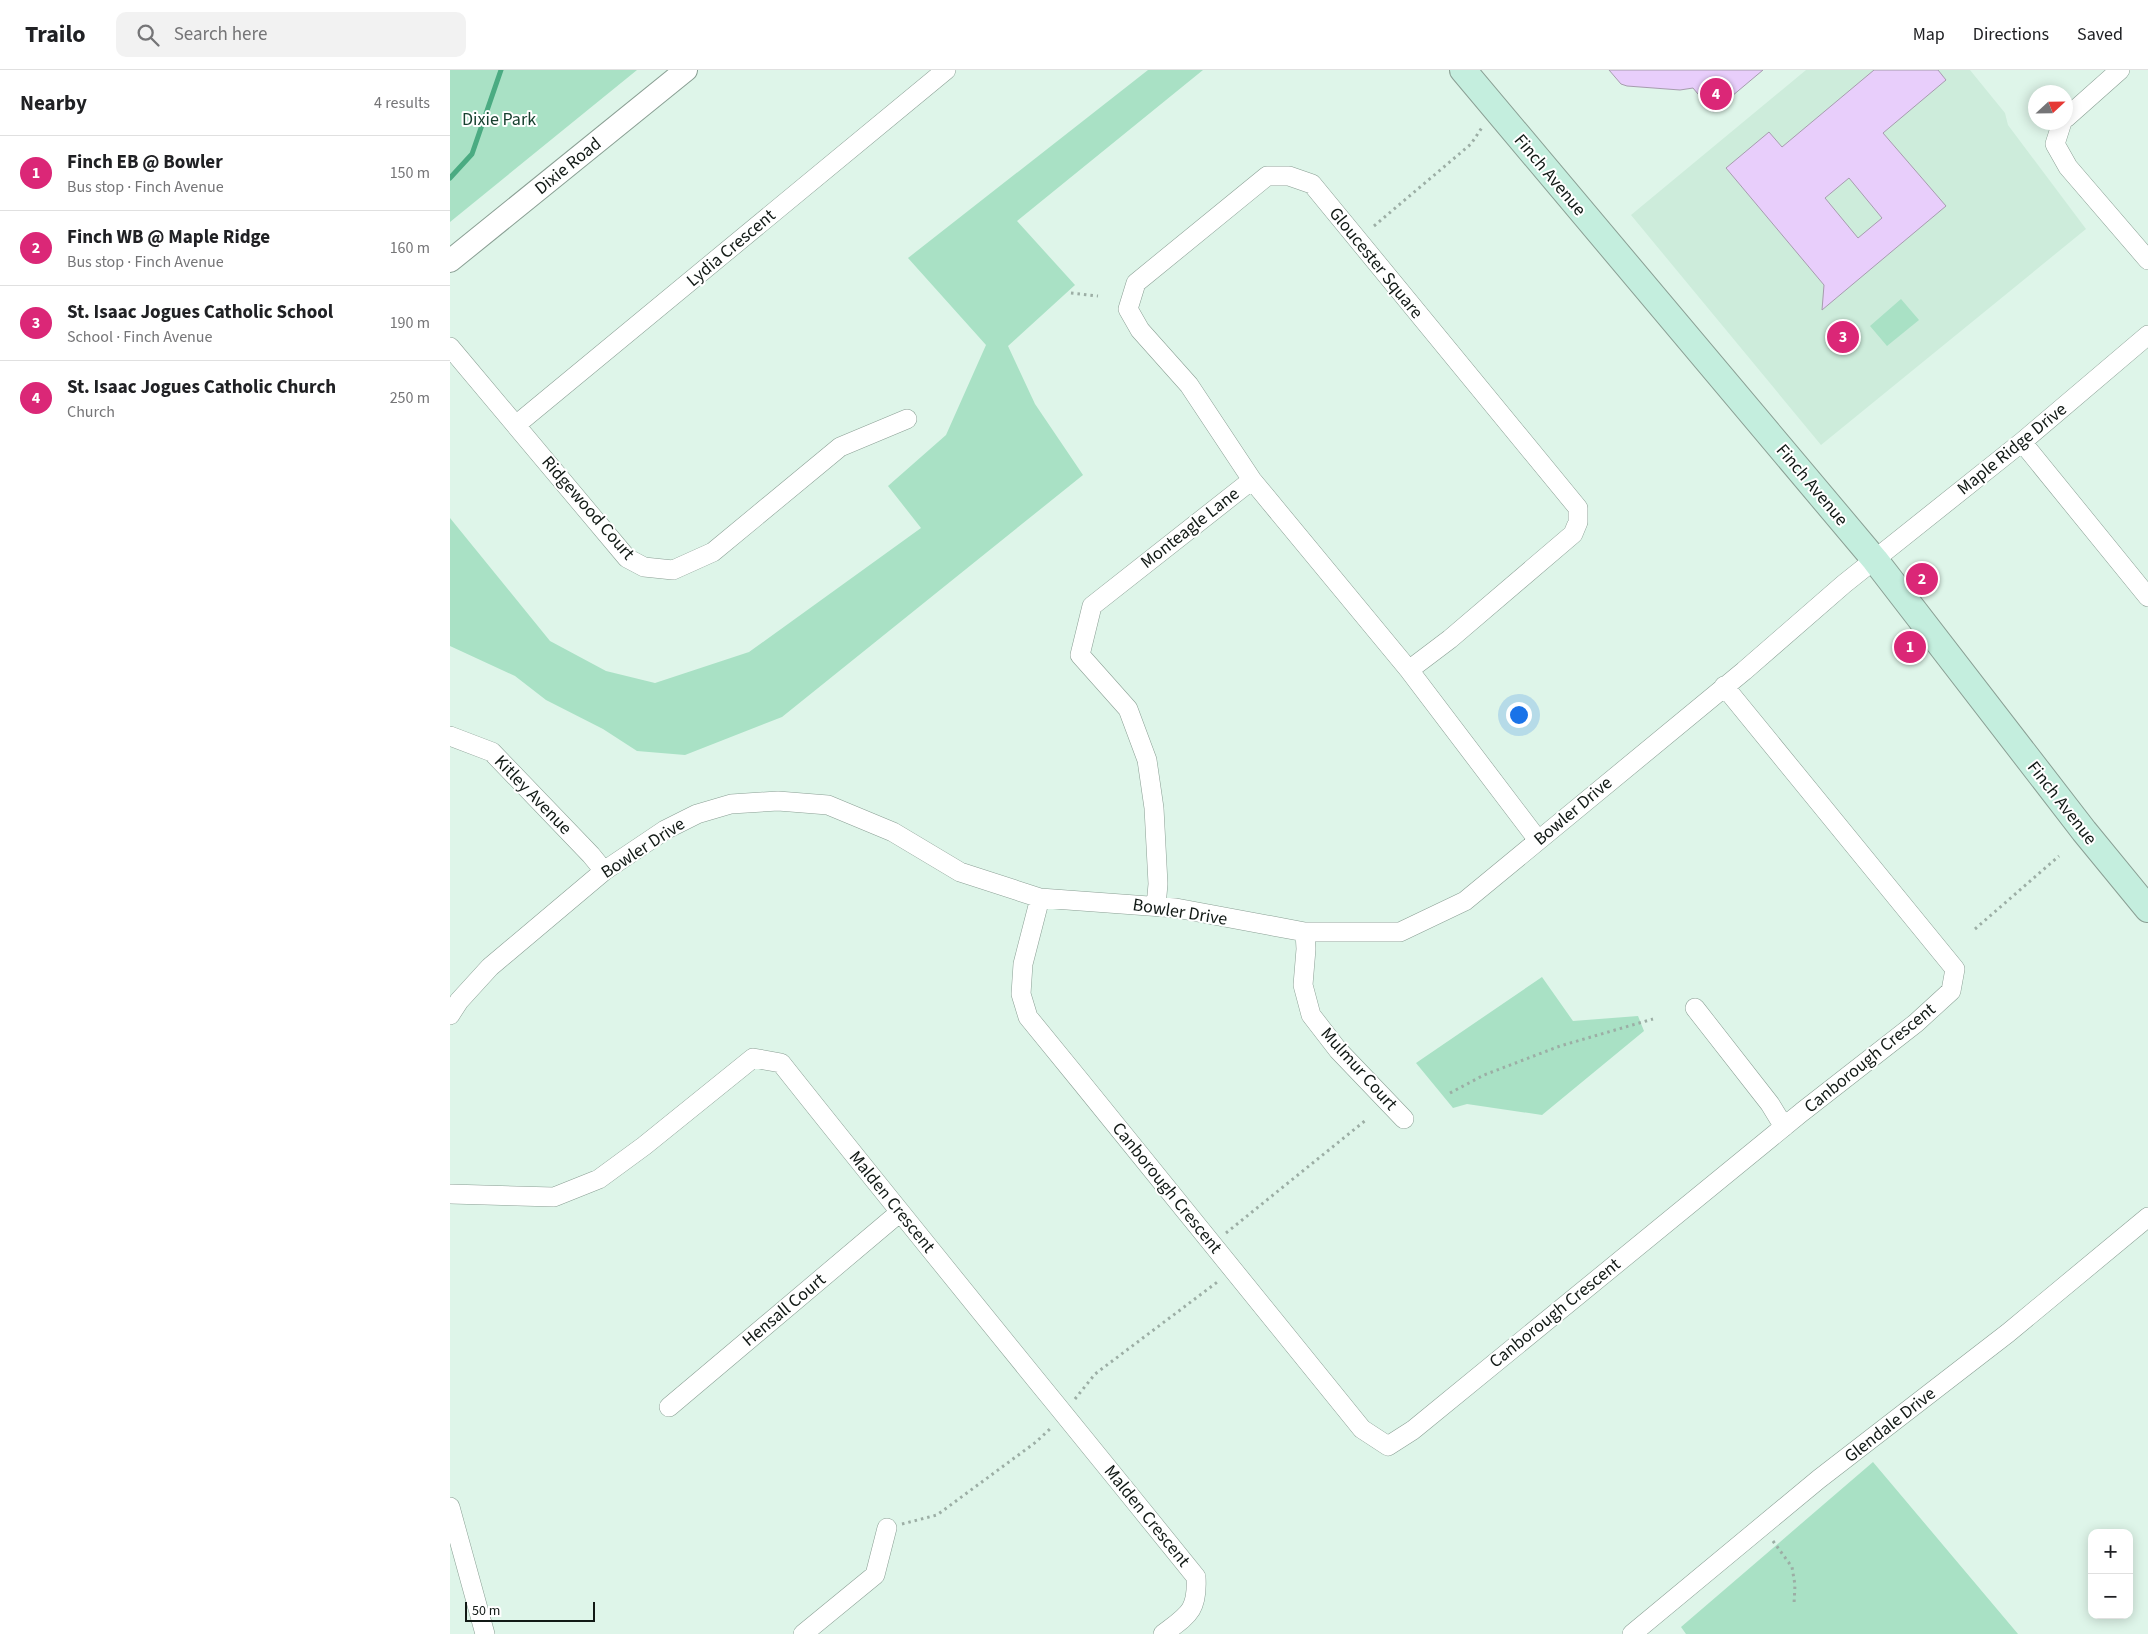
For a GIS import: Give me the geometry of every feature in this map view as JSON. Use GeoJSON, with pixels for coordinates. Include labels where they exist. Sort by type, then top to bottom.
{"type":"FeatureCollection","features":[{"type":"Feature","properties":{"kind":"main road","name":"Finch Avenue"},"geometry":{"type":"LineString","coordinates":[[1463,70],[1875,560],[2084,831],[2148,909]]}},
{"type":"Feature","properties":{"kind":"street","name":"Dixie Road"},"geometry":{"type":"LineString","coordinates":[[450,261],[686,70]]}},
{"type":"Feature","properties":{"kind":"street","name":"Lydia Crescent"},"geometry":{"type":"LineString","coordinates":[[516,425],[946,70]]}},
{"type":"Feature","properties":{"kind":"street"},"geometry":{"type":"LineString","coordinates":[[2073,112],[2120,70]]}},
{"type":"Feature","properties":{"kind":"street"},"geometry":{"type":"LineString","coordinates":[[2059,130],[2055,144],[2068,167],[2148,260]]}},
{"type":"Feature","properties":{"kind":"street","name":"Gloucester Square"},"geometry":{"type":"LineString","coordinates":[[1252,480],[1189,385],[1140,330],[1128,309],[1136,283],[1267,176],[1289,176],[1312,184],[1578,508],[1578,522],[1573,534],[1450,639],[1410,670]]}},
{"type":"Feature","properties":{"kind":"street","name":"Maple Ridge Drive"},"geometry":{"type":"LineString","coordinates":[[1875,560],[2022,442],[2148,335]]}},
{"type":"Feature","properties":{"kind":"street","name":"Ridgewood Court"},"geometry":{"type":"LineString","coordinates":[[450,347],[627,558],[644,567],[673,570],[713,552],[840,446],[907,419]]}},
{"type":"Feature","properties":{"kind":"street"},"geometry":{"type":"LineString","coordinates":[[2022,442],[2148,597]]}},
{"type":"Feature","properties":{"kind":"street","name":"Monteagle Lane"},"geometry":{"type":"LineString","coordinates":[[1156,906],[1158,884],[1154,808],[1147,760],[1128,709],[1080,655],[1092,606],[1252,480],[1410,670],[1538,840]]}},
{"type":"Feature","properties":{"kind":"street","name":"Bowler Drive"},"geometry":{"type":"LineString","coordinates":[[450,1015],[459,1001],[490,967],[604,871],[665,830],[697,814],[731,804],[778,801],[828,805],[893,832],[960,872],[1040,898],[1176,908],[1305,932],[1400,932],[1465,900],[1875,560]]}},
{"type":"Feature","properties":{"kind":"street","name":"Canborough Crescent"},"geometry":{"type":"LineString","coordinates":[[1040,898],[1023,964],[1021,994],[1028,1017],[1362,1429],[1388,1446],[1413,1430],[1784,1127],[1916,1023],[1951,991],[1955,969],[1724,686]]}},
{"type":"Feature","properties":{"kind":"street","name":"Kitley Avenue"},"geometry":{"type":"LineString","coordinates":[[450,736],[492,752],[591,854],[604,871]]}},
{"type":"Feature","properties":{"kind":"street","name":"Mulmur Court"},"geometry":{"type":"LineString","coordinates":[[1305,932],[1306,949],[1303,985],[1311,1015],[1338,1050],[1404,1119]]}},
{"type":"Feature","properties":{"kind":"street"},"geometry":{"type":"LineString","coordinates":[[1695,1008],[1770,1104],[1784,1127]]}},
{"type":"Feature","properties":{"kind":"street","name":"Malden Crescent"},"geometry":{"type":"LineString","coordinates":[[450,1194],[554,1197],[599,1179],[644,1146],[752,1058],[782,1063],[899,1213],[962,1287],[1196,1577],[1197,1595],[1189,1613],[1163,1634]]}},
{"type":"Feature","properties":{"kind":"street","name":"Hensall Court"},"geometry":{"type":"LineString","coordinates":[[669,1407],[899,1213]]}},
{"type":"Feature","properties":{"kind":"street","name":"Glendale Drive"},"geometry":{"type":"LineString","coordinates":[[1632,1634],[1819,1480],[2008,1333],[2148,1217]]}},
{"type":"Feature","properties":{"kind":"street"},"geometry":{"type":"LineString","coordinates":[[450,1508],[485,1634]]}},
{"type":"Feature","properties":{"kind":"street"},"geometry":{"type":"LineString","coordinates":[[803,1634],[875,1575],[887,1528]]}},
{"type":"Feature","properties":{"kind":"path"},"geometry":{"type":"LineString","coordinates":[[1374,226],[1471,144],[1494,109]]}},
{"type":"Feature","properties":{"kind":"path"},"geometry":{"type":"LineString","coordinates":[[1071,293],[1098,296]]}},
{"type":"Feature","properties":{"kind":"path"},"geometry":{"type":"LineString","coordinates":[[1975,929],[2059,856]]}},
{"type":"Feature","properties":{"kind":"path"},"geometry":{"type":"LineString","coordinates":[[1450,1093],[1484,1075],[1560,1046],[1653,1019]]}},
{"type":"Feature","properties":{"kind":"path"},"geometry":{"type":"LineString","coordinates":[[1212,1245],[1366,1120]]}},
{"type":"Feature","properties":{"kind":"path"},"geometry":{"type":"LineString","coordinates":[[1773,1541],[1792,1567],[1795,1585],[1794,1604]]}},
{"type":"Feature","properties":{"kind":"shaded area"},"geometry":{"type":"Polygon","coordinates":[[[1806,70],[1970,70],[2005,113],[2008,125],[2086,229],[1821,445],[1631,215],[1806,70]]]}},
{"type":"Feature","properties":{"kind":"green space","name":"Dixie Park"},"geometry":{"type":"Polygon","coordinates":[[[450,70],[637,70],[450,222],[450,70]]]}},
{"type":"Feature","properties":{"kind":"green space"},"geometry":{"type":"Polygon","coordinates":[[[1148,70],[1203,70],[1017,221],[1075,285],[1008,346],[1035,404],[1083,475],[782,717],[685,755],[637,751],[603,729],[546,700],[515,676],[450,646],[450,518],[550,641],[606,671],[655,683],[749,652],[921,528],[888,486],[946,435],[986,345],[908,258],[1148,70]]]}},
{"type":"Feature","properties":{"kind":"green space"},"geometry":{"type":"Polygon","coordinates":[[[1901,299],[1919,320],[1887,346],[1870,326],[1901,299]]]}},
{"type":"Feature","properties":{"kind":"green space"},"geometry":{"type":"Polygon","coordinates":[[[1542,977],[1573,1021],[1638,1016],[1644,1031],[1542,1115],[1467,1104],[1453,1108],[1416,1063],[1542,977]]]}},
{"type":"Feature","properties":{"kind":"green space"},"geometry":{"type":"Polygon","coordinates":[[[1873,1462],[2018,1634],[1686,1634],[1681,1627],[1873,1462]]]}},
{"type":"Feature","properties":{"kind":"building"},"geometry":{"type":"Polygon","coordinates":[[[1609,70],[1763,70],[1713,112],[1693,88],[1680,90],[1627,86],[1621,84],[1609,70]]]}},
{"type":"Feature","properties":{"kind":"building"},"geometry":{"type":"Polygon","coordinates":[[[1874,70],[1938,70],[1946,80],[1883,133],[1946,206],[1822,310],[1824,285],[1726,168],[1769,132],[1782,147],[1874,70]],[[1849,178],[1825,198],[1858,238],[1882,218],[1849,178]]]}},
{"type":"Feature","properties":{"kind":"waterway"},"geometry":{"type":"LineString","coordinates":[[450,178],[472,154],[501,70]]}},
{"type":"Feature","properties":{"kind":"place","name":"St. Isaac Jogues Catholic Church"},"geometry":{"type":"Point","coordinates":[1716,94]}},
{"type":"Feature","properties":{"kind":"place","name":"St. Isaac Jogues Catholic School"},"geometry":{"type":"Point","coordinates":[1843,337]}},
{"type":"Feature","properties":{"kind":"place","name":"Finch WB @ Maple Ridge"},"geometry":{"type":"Point","coordinates":[1922,579]}},
{"type":"Feature","properties":{"kind":"place","name":"Finch EB @ Bowler"},"geometry":{"type":"Point","coordinates":[1910,647]}}]}
